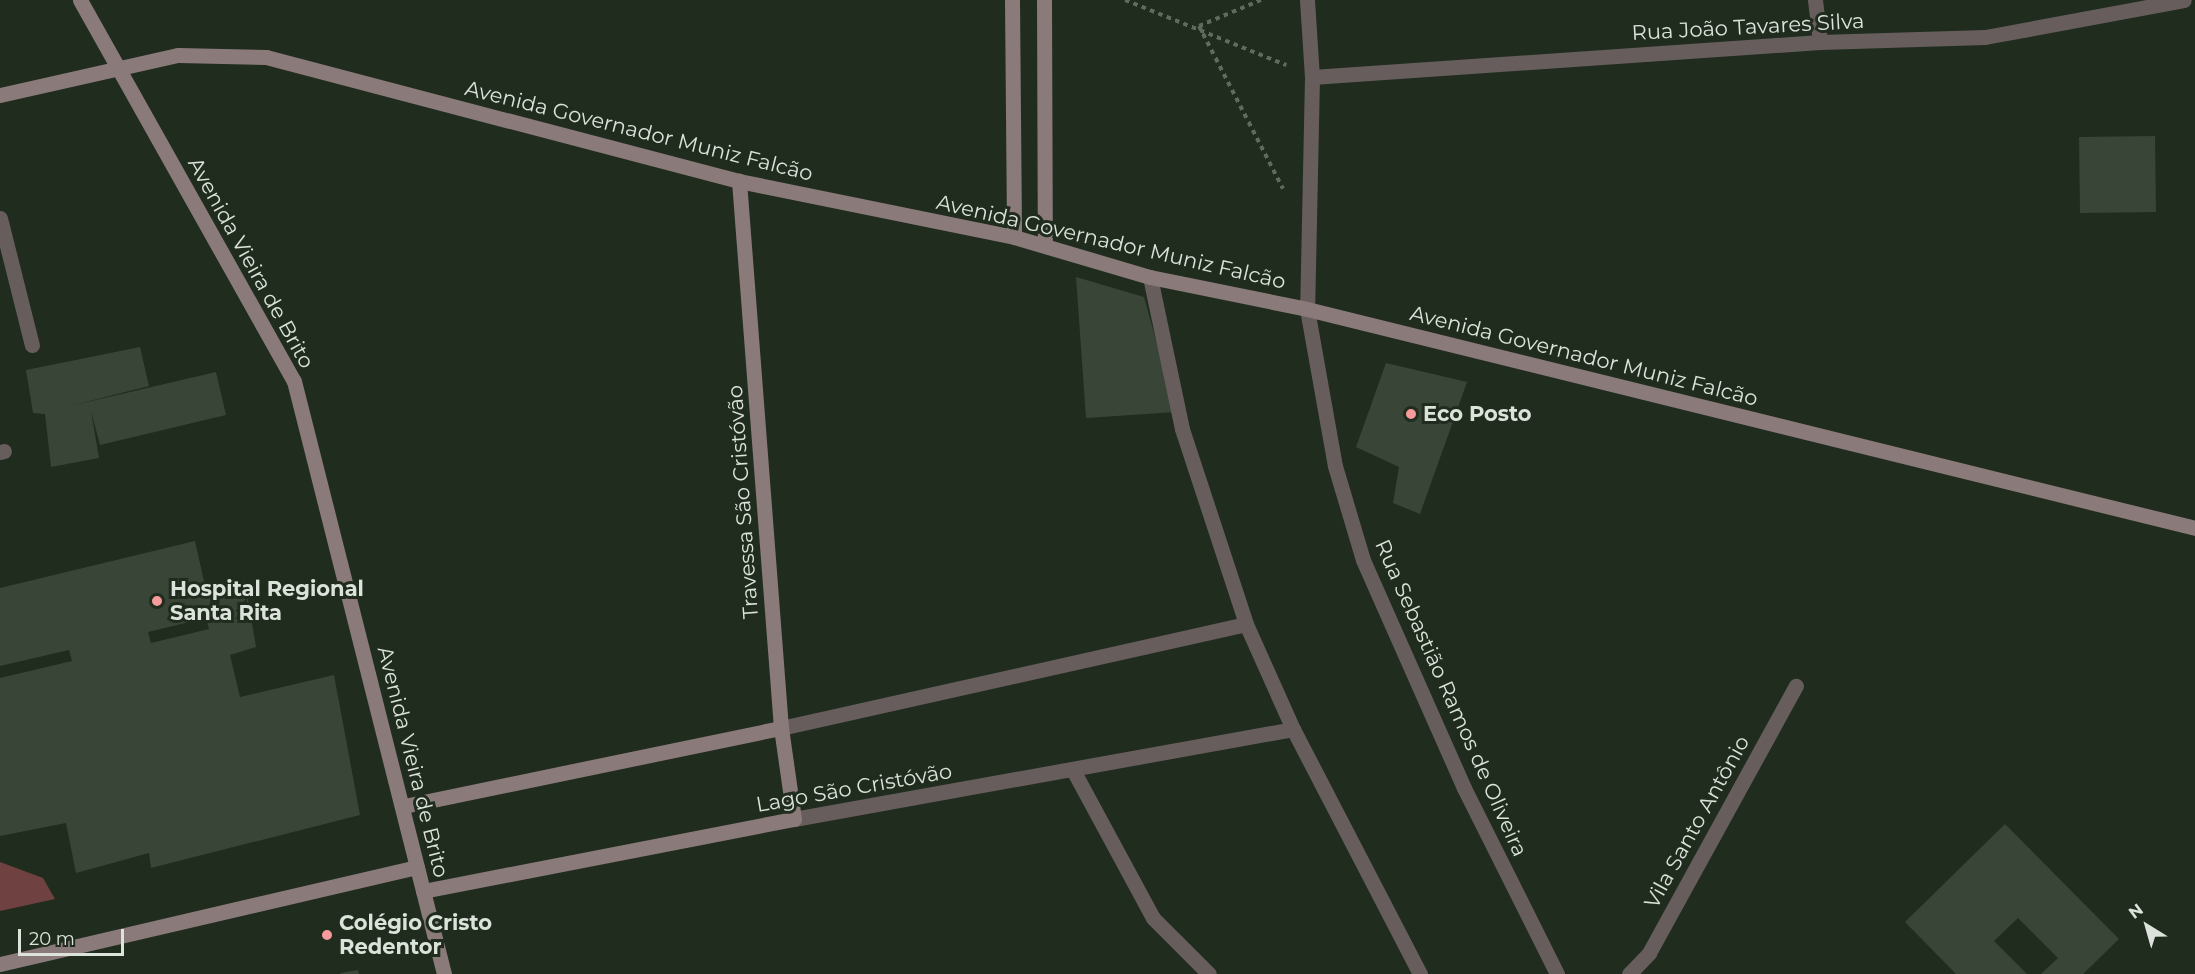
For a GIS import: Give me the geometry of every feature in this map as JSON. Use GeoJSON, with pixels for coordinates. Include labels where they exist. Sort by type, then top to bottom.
{"type":"FeatureCollection","features":[{"type":"Feature","properties":{"kind":"main road","name":"Avenida Vieira de Brito"},"geometry":{"type":"LineString","coordinates":[[80,0],[294,381],[404,806],[444,974]]}},
{"type":"Feature","properties":{"kind":"main road"},"geometry":{"type":"LineString","coordinates":[[1012,0],[1014,237]]}},
{"type":"Feature","properties":{"kind":"main road"},"geometry":{"type":"LineString","coordinates":[[1044,0],[1045,244]]}},
{"type":"Feature","properties":{"kind":"main road","name":"Avenida Governador Muniz Falcão"},"geometry":{"type":"LineString","coordinates":[[0,95],[121,71],[178,55],[266,57],[739,182],[1045,244],[1150,277],[1307,309],[2195,528]]}},
{"type":"Feature","properties":{"kind":"main road","name":"Travessa São Cristóvão"},"geometry":{"type":"LineString","coordinates":[[739,182],[781,728],[794,819]]}},
{"type":"Feature","properties":{"kind":"main road"},"geometry":{"type":"LineString","coordinates":[[404,806],[781,728]]}},
{"type":"Feature","properties":{"kind":"main road","name":"Lago São Cristóvão"},"geometry":{"type":"LineString","coordinates":[[423,891],[794,819]]}},
{"type":"Feature","properties":{"kind":"main road"},"geometry":{"type":"LineString","coordinates":[[0,963],[417,867]]}},
{"type":"Feature","properties":{"kind":"street","name":"Rua Sebastião Ramos de Oliveira"},"geometry":{"type":"LineString","coordinates":[[1307,0],[1312,77],[1307,309],[1335,466],[1363,560],[1464,788],[1557,974]]}},
{"type":"Feature","properties":{"kind":"street"},"geometry":{"type":"LineString","coordinates":[[1815,0],[1820,42]]}},
{"type":"Feature","properties":{"kind":"street","name":"Rua João Tavares Silva"},"geometry":{"type":"LineString","coordinates":[[1312,77],[1820,42],[1984,37],[2184,0]]}},
{"type":"Feature","properties":{"kind":"street"},"geometry":{"type":"LineString","coordinates":[[0,218],[32,345]]}},
{"type":"Feature","properties":{"kind":"street"},"geometry":{"type":"LineString","coordinates":[[1150,277],[1182,429],[1246,624],[1293,729],[1420,974]]}},
{"type":"Feature","properties":{"kind":"street"},"geometry":{"type":"LineString","coordinates":[[781,728],[1246,624]]}},
{"type":"Feature","properties":{"kind":"street","name":"Vila Santo Antônio"},"geometry":{"type":"LineString","coordinates":[[1629,974],[1649,953],[1796,686]]}},
{"type":"Feature","properties":{"kind":"street","name":"Lago São Cristóvão"},"geometry":{"type":"LineString","coordinates":[[794,819],[1293,729]]}},
{"type":"Feature","properties":{"kind":"street"},"geometry":{"type":"LineString","coordinates":[[1073,770],[1153,918],[1209,974]]}},
{"type":"Feature","properties":{"kind":"path"},"geometry":{"type":"LineString","coordinates":[[1125,0],[1199,26],[1312,77]]}},
{"type":"Feature","properties":{"kind":"path"},"geometry":{"type":"LineString","coordinates":[[1199,26],[1261,0]]}},
{"type":"Feature","properties":{"kind":"path"},"geometry":{"type":"LineString","coordinates":[[1199,26],[1286,196]]}},
{"type":"Feature","properties":{"kind":"shaded area"},"geometry":{"type":"Polygon","coordinates":[[[0,862],[43,878],[55,899],[0,911],[0,862]]]}},
{"type":"Feature","properties":{"kind":"building"},"geometry":{"type":"Polygon","coordinates":[[[2155,136],[2156,212],[2080,213],[2079,137],[2155,136]]]}},
{"type":"Feature","properties":{"kind":"building"},"geometry":{"type":"Polygon","coordinates":[[[1076,277],[1144,297],[1176,412],[1086,418],[1076,277]]]}},
{"type":"Feature","properties":{"kind":"building"},"geometry":{"type":"Polygon","coordinates":[[[140,347],[149,386],[70,406],[216,372],[226,415],[100,445],[91,411],[99,458],[51,467],[45,414],[33,413],[26,370],[140,347]]]}},
{"type":"Feature","properties":{"kind":"building","name":"Eco Posto"},"geometry":{"type":"Polygon","coordinates":[[[1386,363],[1467,382],[1420,514],[1393,503],[1399,467],[1356,447],[1386,363]]]}},
{"type":"Feature","properties":{"kind":"building"},"geometry":{"type":"Polygon","coordinates":[[[195,541],[206,590],[245,581],[256,647],[230,655],[240,697],[334,675],[360,815],[151,868],[149,853],[76,873],[66,823],[0,836],[0,678],[72,661],[69,650],[0,666],[0,588],[195,541]],[[206,618],[148,632],[151,643],[209,629],[206,618]]]}},
{"type":"Feature","properties":{"kind":"building"},"geometry":{"type":"Polygon","coordinates":[[[2005,824],[2119,939],[2083,974],[2041,974],[2058,958],[2018,918],[1994,941],[2027,974],[1956,974],[1905,922],[2005,824]]]}},
{"type":"Feature","properties":{"kind":"building"},"geometry":{"type":"Polygon","coordinates":[[[358,970],[359,974],[340,973],[358,970]]]}},
{"type":"Feature","properties":{"kind":"place","name":"Eco Posto"},"geometry":{"type":"Point","coordinates":[1411,414]}},
{"type":"Feature","properties":{"kind":"place","name":"Hospital Regional Santa Rita"},"geometry":{"type":"Point","coordinates":[157,601]}},
{"type":"Feature","properties":{"kind":"place","name":"Colégio Cristo Redentor"},"geometry":{"type":"Point","coordinates":[327,935]}}]}
